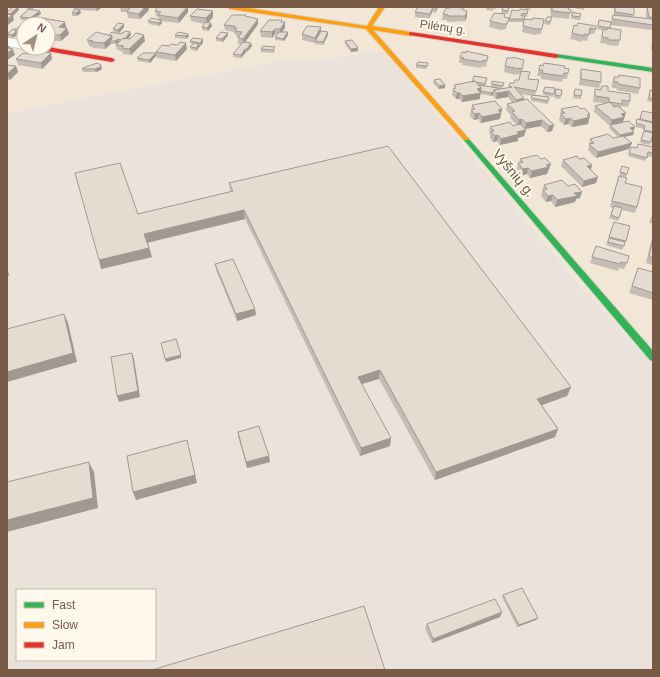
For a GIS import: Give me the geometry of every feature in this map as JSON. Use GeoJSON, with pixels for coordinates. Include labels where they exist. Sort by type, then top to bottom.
{"type":"FeatureCollection","features":[{"type":"Feature","properties":{"kind":"street","name":"Pilėnų g."},"geometry":{"type":"LineString","coordinates":[[230,7],[653,70]]}},
{"type":"Feature","properties":{"kind":"street"},"geometry":{"type":"LineString","coordinates":[[368,28],[382,7]]}},
{"type":"Feature","properties":{"kind":"street","name":"Vyšnių g."},"geometry":{"type":"LineString","coordinates":[[368,28],[484,160],[653,357]]}},
{"type":"Feature","properties":{"kind":"street"},"geometry":{"type":"LineString","coordinates":[[56,51],[112,60]]}},
{"type":"Feature","properties":{"kind":"shaded area"},"geometry":{"type":"Polygon","coordinates":[[[7,7],[653,7],[653,365],[573,277],[330,58],[280,60],[7,113],[7,7]]]}},
{"type":"Feature","properties":{"kind":"shaded area"},"geometry":{"type":"Polygon","coordinates":[[[384,51],[573,277],[653,365],[653,670],[7,670],[7,113],[280,60],[330,58],[384,51]]]}},
{"type":"Feature","properties":{"kind":"building"},"geometry":{"type":"Polygon","coordinates":[[[13,7],[18,7],[10,14],[7,13],[7,12],[13,7]]]}},
{"type":"Feature","properties":{"kind":"building"},"geometry":{"type":"Polygon","coordinates":[[[131,7],[145,7],[139,14],[127,12],[131,7]]]}},
{"type":"Feature","properties":{"kind":"building"},"geometry":{"type":"Polygon","coordinates":[[[158,7],[187,7],[178,18],[158,15],[161,12],[155,11],[158,7]]]}},
{"type":"Feature","properties":{"kind":"building"},"geometry":{"type":"Polygon","coordinates":[[[418,7],[433,7],[430,14],[415,12],[418,7]]]}},
{"type":"Feature","properties":{"kind":"building"},"geometry":{"type":"Polygon","coordinates":[[[503,7],[509,8],[508,11],[502,10],[503,7]]]}},
{"type":"Feature","properties":{"kind":"building"},"geometry":{"type":"Polygon","coordinates":[[[552,7],[569,7],[568,9],[571,10],[570,13],[552,11],[552,7]]]}},
{"type":"Feature","properties":{"kind":"building"},"geometry":{"type":"Polygon","coordinates":[[[615,7],[634,7],[634,15],[615,12],[615,7]]]}},
{"type":"Feature","properties":{"kind":"building"},"geometry":{"type":"Polygon","coordinates":[[[647,7],[653,7],[653,18],[649,17],[647,7]]]}},
{"type":"Feature","properties":{"kind":"building"},"geometry":{"type":"Polygon","coordinates":[[[446,8],[463,8],[463,10],[467,11],[465,16],[448,16],[443,14],[446,8]]]}},
{"type":"Feature","properties":{"kind":"building"},"geometry":{"type":"Polygon","coordinates":[[[29,9],[40,11],[33,16],[21,16],[29,9]]]}},
{"type":"Feature","properties":{"kind":"building"},"geometry":{"type":"Polygon","coordinates":[[[75,9],[80,10],[76,13],[72,13],[75,9]]]}},
{"type":"Feature","properties":{"kind":"building"},"geometry":{"type":"Polygon","coordinates":[[[197,9],[213,11],[206,18],[190,16],[197,9]]]}},
{"type":"Feature","properties":{"kind":"building"},"geometry":{"type":"Polygon","coordinates":[[[520,9],[528,10],[527,14],[522,13],[521,16],[525,16],[524,19],[509,19],[512,10],[519,11],[520,9]]]}},
{"type":"Feature","properties":{"kind":"building"},"geometry":{"type":"Polygon","coordinates":[[[572,12],[581,14],[580,17],[572,16],[572,12]]]}},
{"type":"Feature","properties":{"kind":"building"},"geometry":{"type":"Polygon","coordinates":[[[494,13],[505,14],[504,17],[509,18],[507,24],[490,21],[494,13]]]}},
{"type":"Feature","properties":{"kind":"building"},"geometry":{"type":"Polygon","coordinates":[[[7,14],[12,15],[7,19],[7,14]]]}},
{"type":"Feature","properties":{"kind":"building"},"geometry":{"type":"Polygon","coordinates":[[[232,15],[246,15],[245,16],[258,19],[243,39],[238,38],[242,32],[235,31],[237,28],[234,28],[235,26],[224,25],[232,15]]]}},
{"type":"Feature","properties":{"kind":"building"},"geometry":{"type":"Polygon","coordinates":[[[613,15],[653,19],[653,25],[612,19],[613,15]]]}},
{"type":"Feature","properties":{"kind":"building"},"geometry":{"type":"Polygon","coordinates":[[[547,17],[552,17],[550,22],[545,21],[547,17]]]}},
{"type":"Feature","properties":{"kind":"building"},"geometry":{"type":"Polygon","coordinates":[[[151,18],[161,20],[159,23],[148,21],[151,18]]]}},
{"type":"Feature","properties":{"kind":"building"},"geometry":{"type":"Polygon","coordinates":[[[532,18],[544,19],[542,29],[523,26],[524,19],[532,20],[532,18]]]}},
{"type":"Feature","properties":{"kind":"building"},"geometry":{"type":"Polygon","coordinates":[[[56,20],[65,22],[59,27],[67,28],[60,35],[56,35],[56,20]]]}},
{"type":"Feature","properties":{"kind":"building"},"geometry":{"type":"Polygon","coordinates":[[[269,20],[282,20],[281,22],[285,22],[280,29],[275,29],[272,32],[260,31],[269,20]]]}},
{"type":"Feature","properties":{"kind":"building"},"geometry":{"type":"Polygon","coordinates":[[[599,20],[611,22],[610,28],[598,26],[599,20]]]}},
{"type":"Feature","properties":{"kind":"building"},"geometry":{"type":"Polygon","coordinates":[[[206,22],[211,23],[207,28],[202,27],[206,22]]]}},
{"type":"Feature","properties":{"kind":"building"},"geometry":{"type":"Polygon","coordinates":[[[118,23],[124,24],[118,30],[113,29],[118,23]]]}},
{"type":"Feature","properties":{"kind":"building"},"geometry":{"type":"Polygon","coordinates":[[[578,23],[596,26],[596,29],[590,28],[589,35],[584,34],[584,36],[572,33],[574,25],[577,26],[578,23]]]}},
{"type":"Feature","properties":{"kind":"building"},"geometry":{"type":"Polygon","coordinates":[[[307,26],[321,27],[315,38],[302,34],[307,26]]]}},
{"type":"Feature","properties":{"kind":"building"},"geometry":{"type":"Polygon","coordinates":[[[608,28],[621,30],[620,40],[608,40],[608,38],[602,37],[603,29],[607,30],[608,28]]]}},
{"type":"Feature","properties":{"kind":"building"},"geometry":{"type":"Polygon","coordinates":[[[13,29],[16,29],[16,32],[12,35],[7,34],[13,29]]]}},
{"type":"Feature","properties":{"kind":"building"},"geometry":{"type":"Polygon","coordinates":[[[126,31],[130,32],[125,39],[123,38],[121,40],[118,39],[115,41],[110,41],[112,36],[109,35],[112,32],[120,34],[126,31]]]}},
{"type":"Feature","properties":{"kind":"building"},"geometry":{"type":"Polygon","coordinates":[[[321,31],[328,32],[323,42],[315,41],[321,31]]]}},
{"type":"Feature","properties":{"kind":"building"},"geometry":{"type":"Polygon","coordinates":[[[96,32],[112,36],[104,43],[91,42],[93,41],[87,40],[96,32]]]}},
{"type":"Feature","properties":{"kind":"building"},"geometry":{"type":"Polygon","coordinates":[[[178,32],[188,34],[186,36],[175,35],[178,32]]]}},
{"type":"Feature","properties":{"kind":"building"},"geometry":{"type":"Polygon","coordinates":[[[221,32],[228,33],[222,39],[216,38],[221,32]]]}},
{"type":"Feature","properties":{"kind":"building"},"geometry":{"type":"Polygon","coordinates":[[[279,32],[288,32],[283,39],[275,37],[279,32]]]}},
{"type":"Feature","properties":{"kind":"building"},"geometry":{"type":"Polygon","coordinates":[[[136,33],[144,35],[129,49],[122,48],[124,46],[116,45],[123,38],[130,39],[136,33]]]}},
{"type":"Feature","properties":{"kind":"building"},"geometry":{"type":"Polygon","coordinates":[[[193,38],[203,39],[200,43],[190,41],[193,38]]]}},
{"type":"Feature","properties":{"kind":"building"},"geometry":{"type":"Polygon","coordinates":[[[352,40],[358,48],[351,49],[345,41],[352,40]]]}},
{"type":"Feature","properties":{"kind":"building"},"geometry":{"type":"Polygon","coordinates":[[[180,42],[186,43],[175,55],[156,52],[162,45],[177,45],[180,42]]]}},
{"type":"Feature","properties":{"kind":"building"},"geometry":{"type":"Polygon","coordinates":[[[243,42],[251,43],[241,55],[233,54],[243,42]]]}},
{"type":"Feature","properties":{"kind":"building"},"geometry":{"type":"Polygon","coordinates":[[[194,43],[199,44],[196,48],[190,47],[194,43]]]}},
{"type":"Feature","properties":{"kind":"building"},"geometry":{"type":"Polygon","coordinates":[[[7,46],[10,47],[8,48],[13,49],[7,53],[7,46]]]}},
{"type":"Feature","properties":{"kind":"building"},"geometry":{"type":"Polygon","coordinates":[[[263,46],[275,47],[273,50],[261,49],[263,46]]]}},
{"type":"Feature","properties":{"kind":"building"},"geometry":{"type":"Polygon","coordinates":[[[466,51],[488,56],[487,61],[483,60],[482,62],[463,59],[464,58],[460,57],[462,52],[466,53],[466,51]]]}},
{"type":"Feature","properties":{"kind":"building"},"geometry":{"type":"Polygon","coordinates":[[[143,53],[156,53],[149,60],[137,58],[143,53]]]}},
{"type":"Feature","properties":{"kind":"building"},"geometry":{"type":"Polygon","coordinates":[[[20,56],[48,56],[41,63],[16,59],[20,56]]]}},
{"type":"Feature","properties":{"kind":"building"},"geometry":{"type":"Polygon","coordinates":[[[513,57],[524,60],[522,69],[505,66],[507,58],[513,57]]]}},
{"type":"Feature","properties":{"kind":"building"},"geometry":{"type":"Polygon","coordinates":[[[418,62],[428,63],[427,66],[416,65],[418,62]]]}},
{"type":"Feature","properties":{"kind":"building"},"geometry":{"type":"Polygon","coordinates":[[[97,63],[101,65],[100,67],[95,69],[82,69],[83,68],[97,63]]]}},
{"type":"Feature","properties":{"kind":"building"},"geometry":{"type":"Polygon","coordinates":[[[544,63],[565,66],[564,68],[569,69],[568,73],[564,73],[563,76],[542,73],[543,70],[539,70],[540,65],[543,66],[544,63]]]}},
{"type":"Feature","properties":{"kind":"building"},"geometry":{"type":"Polygon","coordinates":[[[7,65],[16,66],[7,74],[7,65]]]}},
{"type":"Feature","properties":{"kind":"building"},"geometry":{"type":"Polygon","coordinates":[[[581,69],[601,72],[601,82],[581,79],[581,69]]]}},
{"type":"Feature","properties":{"kind":"building"},"geometry":{"type":"Polygon","coordinates":[[[521,71],[530,72],[528,79],[539,80],[536,91],[514,87],[524,98],[516,100],[509,91],[497,93],[494,90],[512,87],[509,86],[510,83],[514,83],[515,80],[519,80],[521,71]]]}},
{"type":"Feature","properties":{"kind":"building"},"geometry":{"type":"Polygon","coordinates":[[[619,75],[640,78],[640,88],[614,82],[614,77],[619,77],[619,75]]]}},
{"type":"Feature","properties":{"kind":"building"},"geometry":{"type":"Polygon","coordinates":[[[474,76],[487,78],[485,84],[475,81],[472,82],[474,76]]]}},
{"type":"Feature","properties":{"kind":"building"},"geometry":{"type":"Polygon","coordinates":[[[440,79],[445,85],[439,86],[434,80],[440,79]]]}},
{"type":"Feature","properties":{"kind":"building"},"geometry":{"type":"Polygon","coordinates":[[[475,81],[481,88],[477,89],[481,93],[463,96],[453,89],[456,88],[454,85],[475,81]]]}},
{"type":"Feature","properties":{"kind":"building"},"geometry":{"type":"Polygon","coordinates":[[[492,81],[504,83],[503,86],[492,84],[492,81]]]}},
{"type":"Feature","properties":{"kind":"building"},"geometry":{"type":"Polygon","coordinates":[[[479,85],[498,89],[491,93],[481,91],[479,85]]]}},
{"type":"Feature","properties":{"kind":"building"},"geometry":{"type":"Polygon","coordinates":[[[602,86],[608,86],[608,91],[630,94],[630,101],[622,100],[622,104],[609,102],[609,98],[595,96],[595,89],[601,90],[602,86]]]}},
{"type":"Feature","properties":{"kind":"building"},"geometry":{"type":"Polygon","coordinates":[[[545,87],[555,88],[554,94],[543,92],[545,87]]]}},
{"type":"Feature","properties":{"kind":"building"},"geometry":{"type":"Polygon","coordinates":[[[556,89],[562,90],[561,96],[555,95],[556,89]]]}},
{"type":"Feature","properties":{"kind":"building"},"geometry":{"type":"Polygon","coordinates":[[[575,89],[582,90],[581,96],[574,95],[575,89]]]}},
{"type":"Feature","properties":{"kind":"building"},"geometry":{"type":"Polygon","coordinates":[[[650,90],[653,91],[653,99],[649,98],[650,90]]]}},
{"type":"Feature","properties":{"kind":"building"},"geometry":{"type":"Polygon","coordinates":[[[532,95],[549,97],[548,101],[531,98],[532,95]]]}},
{"type":"Feature","properties":{"kind":"building"},"geometry":{"type":"Polygon","coordinates":[[[527,99],[554,125],[549,126],[542,120],[526,123],[522,119],[519,120],[512,112],[515,111],[507,104],[527,99]]]}},
{"type":"Feature","properties":{"kind":"building"},"geometry":{"type":"Polygon","coordinates":[[[495,101],[502,109],[498,110],[501,113],[482,117],[479,113],[475,114],[471,110],[475,109],[472,105],[495,101]]]}},
{"type":"Feature","properties":{"kind":"building"},"geometry":{"type":"Polygon","coordinates":[[[610,102],[614,107],[618,106],[626,113],[621,114],[624,117],[612,120],[595,106],[610,102]]]}},
{"type":"Feature","properties":{"kind":"building"},"geometry":{"type":"Polygon","coordinates":[[[577,106],[581,109],[584,108],[590,114],[587,115],[590,117],[574,121],[570,118],[566,119],[561,114],[565,113],[561,109],[577,106]]]}},
{"type":"Feature","properties":{"kind":"building"},"geometry":{"type":"Polygon","coordinates":[[[642,111],[653,113],[653,122],[640,119],[642,111]]]}},
{"type":"Feature","properties":{"kind":"building"},"geometry":{"type":"Polygon","coordinates":[[[637,119],[653,123],[653,132],[644,130],[645,126],[636,123],[637,119]]]}},
{"type":"Feature","properties":{"kind":"building"},"geometry":{"type":"Polygon","coordinates":[[[629,121],[635,127],[630,128],[634,132],[620,135],[610,125],[629,121]]]}},
{"type":"Feature","properties":{"kind":"building"},"geometry":{"type":"Polygon","coordinates":[[[510,122],[513,126],[520,124],[526,130],[517,132],[519,134],[501,139],[498,135],[495,136],[491,132],[494,131],[490,127],[510,122]]]}},
{"type":"Feature","properties":{"kind":"building"},"geometry":{"type":"Polygon","coordinates":[[[644,131],[653,133],[651,142],[641,140],[644,131]]]}},
{"type":"Feature","properties":{"kind":"building"},"geometry":{"type":"Polygon","coordinates":[[[608,134],[613,138],[623,136],[632,143],[598,152],[589,144],[594,143],[590,139],[608,134]]]}},
{"type":"Feature","properties":{"kind":"building"},"geometry":{"type":"Polygon","coordinates":[[[638,144],[653,147],[653,153],[648,152],[647,158],[629,153],[631,147],[637,148],[638,144]]]}},
{"type":"Feature","properties":{"kind":"building"},"geometry":{"type":"Polygon","coordinates":[[[388,146],[571,387],[537,399],[558,429],[436,472],[380,370],[358,377],[391,438],[361,448],[244,210],[144,234],[149,248],[99,260],[75,173],[120,163],[138,214],[233,191],[229,183],[388,146]]]}},
{"type":"Feature","properties":{"kind":"building"},"geometry":{"type":"Polygon","coordinates":[[[537,155],[541,159],[545,158],[551,164],[546,165],[549,167],[532,171],[528,168],[523,169],[518,163],[523,162],[520,159],[537,155]]]}},
{"type":"Feature","properties":{"kind":"building"},"geometry":{"type":"Polygon","coordinates":[[[577,156],[579,159],[584,158],[592,165],[587,166],[598,177],[584,181],[563,160],[577,156]]]}},
{"type":"Feature","properties":{"kind":"building"},"geometry":{"type":"Polygon","coordinates":[[[622,166],[629,168],[627,174],[620,172],[622,166]]]}},
{"type":"Feature","properties":{"kind":"building"},"geometry":{"type":"Polygon","coordinates":[[[619,176],[627,178],[625,183],[642,187],[637,207],[612,201],[619,176]]]}},
{"type":"Feature","properties":{"kind":"building"},"geometry":{"type":"Polygon","coordinates":[[[562,180],[568,186],[575,184],[582,192],[574,193],[577,196],[557,200],[553,195],[548,196],[543,190],[547,189],[544,185],[562,180]]]}},
{"type":"Feature","properties":{"kind":"building"},"geometry":{"type":"Polygon","coordinates":[[[614,206],[622,208],[619,218],[611,215],[614,206]]]}},
{"type":"Feature","properties":{"kind":"building"},"geometry":{"type":"Polygon","coordinates":[[[614,222],[630,226],[626,241],[609,237],[614,222]]]}},
{"type":"Feature","properties":{"kind":"building"},"geometry":{"type":"Polygon","coordinates":[[[609,238],[625,242],[624,246],[608,242],[609,238]]]}},
{"type":"Feature","properties":{"kind":"building"},"geometry":{"type":"Polygon","coordinates":[[[653,238],[653,258],[649,256],[653,238]]]}},
{"type":"Feature","properties":{"kind":"building"},"geometry":{"type":"Polygon","coordinates":[[[596,246],[629,256],[627,263],[621,262],[620,264],[592,257],[596,246]]]}},
{"type":"Feature","properties":{"kind":"building"},"geometry":{"type":"Polygon","coordinates":[[[233,259],[255,309],[236,314],[215,264],[233,259]]]}},
{"type":"Feature","properties":{"kind":"building"},"geometry":{"type":"Polygon","coordinates":[[[638,268],[653,272],[653,293],[632,286],[638,268]]]}},
{"type":"Feature","properties":{"kind":"building"},"geometry":{"type":"Polygon","coordinates":[[[64,314],[73,353],[7,372],[7,329],[64,314]]]}},
{"type":"Feature","properties":{"kind":"building"},"geometry":{"type":"Polygon","coordinates":[[[176,339],[181,355],[165,359],[161,343],[176,339]]]}},
{"type":"Feature","properties":{"kind":"building"},"geometry":{"type":"Polygon","coordinates":[[[132,353],[138,391],[117,396],[111,357],[132,353]]]}},
{"type":"Feature","properties":{"kind":"building"},"geometry":{"type":"Polygon","coordinates":[[[259,426],[269,456],[246,462],[238,432],[259,426]]]}},
{"type":"Feature","properties":{"kind":"building"},"geometry":{"type":"Polygon","coordinates":[[[187,440],[195,475],[133,492],[127,456],[187,440]]]}},
{"type":"Feature","properties":{"kind":"building"},"geometry":{"type":"Polygon","coordinates":[[[89,462],[93,498],[7,520],[7,482],[89,462]]]}},
{"type":"Feature","properties":{"kind":"building"},"geometry":{"type":"Polygon","coordinates":[[[522,588],[538,618],[519,625],[503,595],[522,588]]]}},
{"type":"Feature","properties":{"kind":"building"},"geometry":{"type":"Polygon","coordinates":[[[495,599],[502,612],[433,639],[427,624],[495,599]]]}},
{"type":"Feature","properties":{"kind":"building"},"geometry":{"type":"Polygon","coordinates":[[[364,606],[385,670],[152,670],[364,606]]]}},
{"type":"Feature","properties":{"kind":"traffic: fast"},"geometry":{"type":"LineString","coordinates":[[556,56],[653,70]]}},
{"type":"Feature","properties":{"kind":"traffic: fast"},"geometry":{"type":"LineString","coordinates":[[466,139],[653,357]]}},
{"type":"Feature","properties":{"kind":"traffic: slow"},"geometry":{"type":"LineString","coordinates":[[230,7],[411,34]]}},
{"type":"Feature","properties":{"kind":"traffic: slow"},"geometry":{"type":"LineString","coordinates":[[382,7],[368,28],[466,139]]}},
{"type":"Feature","properties":{"kind":"traffic: jam"},"geometry":{"type":"LineString","coordinates":[[411,34],[556,56]]}},
{"type":"Feature","properties":{"kind":"traffic: jam"},"geometry":{"type":"LineString","coordinates":[[56,51],[112,60]]}}]}
